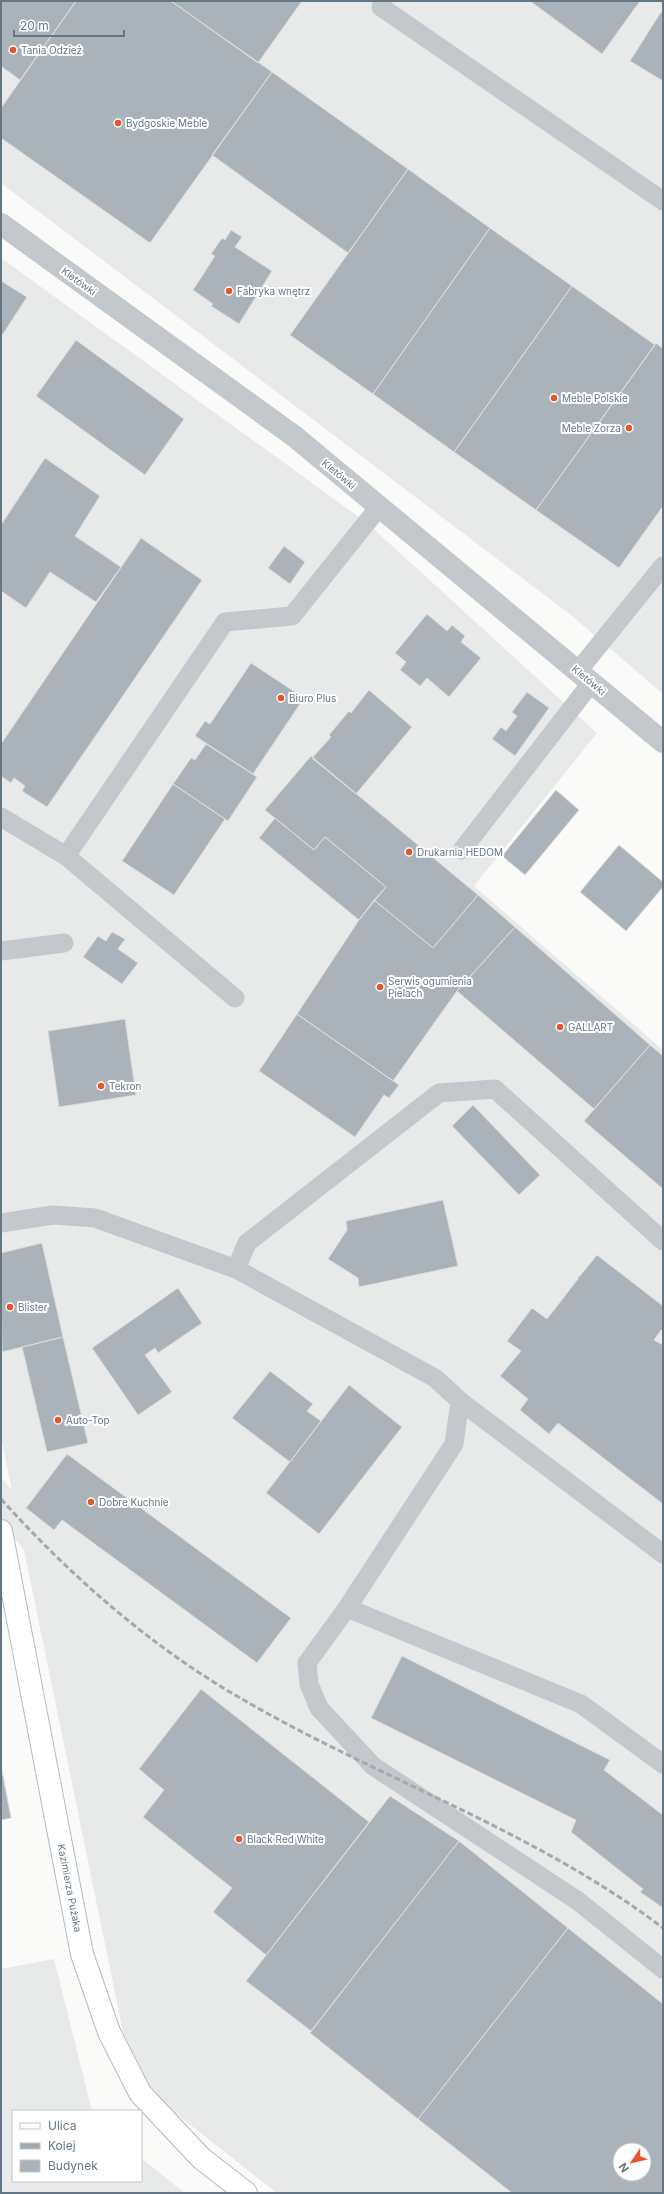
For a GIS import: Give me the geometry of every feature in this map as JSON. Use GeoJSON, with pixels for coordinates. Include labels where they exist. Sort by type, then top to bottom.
{"type":"FeatureCollection","features":[{"type":"Feature","properties":{"kind":"street","name":"Kletówki"},"geometry":{"type":"LineString","coordinates":[[1,224],[294,436],[663,742]]}},
{"type":"Feature","properties":{"kind":"street","name":"Kazimierza Pużaka"},"geometry":{"type":"LineString","coordinates":[[1,1531],[82,1954],[109,2032],[140,2092],[201,2158],[246,2193]]}},
{"type":"Feature","properties":{"kind":"lane"},"geometry":{"type":"LineString","coordinates":[[381,7],[663,201]]}},
{"type":"Feature","properties":{"kind":"lane"},"geometry":{"type":"LineString","coordinates":[[66,856],[225,622],[292,616],[379,507]]}},
{"type":"Feature","properties":{"kind":"lane"},"geometry":{"type":"LineString","coordinates":[[462,850],[663,566]]}},
{"type":"Feature","properties":{"kind":"lane"},"geometry":{"type":"LineString","coordinates":[[1,817],[66,856],[235,998]]}},
{"type":"Feature","properties":{"kind":"lane"},"geometry":{"type":"LineString","coordinates":[[1,951],[64,943]]}},
{"type":"Feature","properties":{"kind":"lane"},"geometry":{"type":"LineString","coordinates":[[236,1269],[248,1243],[439,1093],[494,1089],[663,1241]]}},
{"type":"Feature","properties":{"kind":"lane"},"geometry":{"type":"LineString","coordinates":[[1,1223],[54,1215],[95,1218],[236,1269],[435,1378],[460,1401],[663,1554]]}},
{"type":"Feature","properties":{"kind":"lane"},"geometry":{"type":"LineString","coordinates":[[460,1401],[454,1444],[346,1608],[307,1663],[309,1684],[320,1708],[373,1766],[578,1901],[663,1969]]}},
{"type":"Feature","properties":{"kind":"lane"},"geometry":{"type":"LineString","coordinates":[[346,1608],[581,1704],[663,1764]]}},
{"type":"Feature","properties":{"kind":"shaded area"},"geometry":{"type":"Polygon","coordinates":[[[1,1],[663,1],[663,694],[571,615],[1,183],[1,1]]]}},
{"type":"Feature","properties":{"kind":"shaded area"},"geometry":{"type":"Polygon","coordinates":[[[1,258],[366,522],[597,733],[474,886],[663,1050],[663,2193],[277,2193],[133,2080],[24,1550],[1,1521],[1,1477],[12,1490],[1,1437],[1,258]]]}},
{"type":"Feature","properties":{"kind":"shaded area"},"geometry":{"type":"Polygon","coordinates":[[[54,1959],[92,2110],[12,2110],[12,2182],[142,2182],[142,2159],[185,2193],[1,2193],[1,1969],[54,1959]]]}},
{"type":"Feature","properties":{"kind":"building"},"geometry":{"type":"Polygon","coordinates":[[[1,1],[76,1],[20,80],[1,66],[1,1]]]}},
{"type":"Feature","properties":{"kind":"building","name":"Bydgoskie Meble"},"geometry":{"type":"Polygon","coordinates":[[[76,1],[171,1],[272,72],[150,243],[1,138],[1,108],[76,1]]]}},
{"type":"Feature","properties":{"kind":"building"},"geometry":{"type":"Polygon","coordinates":[[[171,1],[302,1],[258,63],[171,1]]]}},
{"type":"Feature","properties":{"kind":"building"},"geometry":{"type":"Polygon","coordinates":[[[530,1],[640,1],[602,54],[530,1]]]}},
{"type":"Feature","properties":{"kind":"building"},"geometry":{"type":"Polygon","coordinates":[[[661,12],[663,13],[663,81],[630,61],[661,12]]]}},
{"type":"Feature","properties":{"kind":"building"},"geometry":{"type":"Polygon","coordinates":[[[272,72],[408,169],[348,253],[212,155],[272,72]]]}},
{"type":"Feature","properties":{"kind":"building"},"geometry":{"type":"Polygon","coordinates":[[[408,169],[490,228],[373,394],[290,335],[408,169]]]}},
{"type":"Feature","properties":{"kind":"building"},"geometry":{"type":"Polygon","coordinates":[[[490,228],[572,286],[454,452],[373,394],[490,228]]]}},
{"type":"Feature","properties":{"kind":"building"},"geometry":{"type":"Polygon","coordinates":[[[231,230],[242,237],[235,247],[272,271],[239,324],[211,306],[213,304],[193,290],[215,256],[211,254],[222,238],[225,240],[231,230]]]}},
{"type":"Feature","properties":{"kind":"building"},"geometry":{"type":"Polygon","coordinates":[[[1,281],[27,297],[1,337],[1,281]]]}},
{"type":"Feature","properties":{"kind":"building","name":"Meble Polskie"},"geometry":{"type":"Polygon","coordinates":[[[572,286],[655,345],[536,510],[454,452],[572,286]]]}},
{"type":"Feature","properties":{"kind":"building"},"geometry":{"type":"Polygon","coordinates":[[[76,340],[184,419],[145,475],[36,396],[76,340]]]}},
{"type":"Feature","properties":{"kind":"building","name":"Meble Zorza"},"geometry":{"type":"Polygon","coordinates":[[[656,343],[663,349],[663,506],[619,568],[536,510],[656,343]]]}},
{"type":"Feature","properties":{"kind":"building"},"geometry":{"type":"Polygon","coordinates":[[[45,458],[100,496],[75,536],[121,567],[96,602],[50,572],[26,608],[1,591],[1,525],[45,458]]]}},
{"type":"Feature","properties":{"kind":"building"},"geometry":{"type":"Polygon","coordinates":[[[141,538],[202,580],[47,807],[22,791],[25,786],[14,778],[11,783],[1,776],[1,744],[141,538]]]}},
{"type":"Feature","properties":{"kind":"building"},"geometry":{"type":"Polygon","coordinates":[[[284,546],[305,562],[290,584],[268,568],[284,546]]]}},
{"type":"Feature","properties":{"kind":"building"},"geometry":{"type":"Polygon","coordinates":[[[427,614],[447,631],[452,625],[465,636],[461,642],[481,658],[449,697],[427,678],[420,686],[400,670],[406,662],[395,653],[427,614]]]}},
{"type":"Feature","properties":{"kind":"building"},"geometry":{"type":"Polygon","coordinates":[[[251,663],[304,698],[253,774],[195,736],[205,721],[210,724],[251,663]]]}},
{"type":"Feature","properties":{"kind":"building"},"geometry":{"type":"Polygon","coordinates":[[[369,690],[412,727],[356,794],[312,758],[331,737],[329,735],[349,711],[351,713],[369,690]]]}},
{"type":"Feature","properties":{"kind":"building"},"geometry":{"type":"Polygon","coordinates":[[[527,692],[549,708],[515,756],[492,739],[501,727],[506,731],[517,716],[512,712],[527,692]]]}},
{"type":"Feature","properties":{"kind":"building"},"geometry":{"type":"Polygon","coordinates":[[[206,744],[257,777],[228,821],[173,784],[191,758],[195,760],[206,744]]]}},
{"type":"Feature","properties":{"kind":"building"},"geometry":{"type":"Polygon","coordinates":[[[311,756],[478,895],[433,948],[374,900],[386,887],[325,837],[314,850],[265,810],[311,756]]]}},
{"type":"Feature","properties":{"kind":"building"},"geometry":{"type":"Polygon","coordinates":[[[173,784],[225,819],[174,895],[122,861],[173,784]]]}},
{"type":"Feature","properties":{"kind":"building"},"geometry":{"type":"Polygon","coordinates":[[[556,790],[579,810],[525,875],[502,856],[556,790]]]}},
{"type":"Feature","properties":{"kind":"building"},"geometry":{"type":"Polygon","coordinates":[[[275,818],[314,850],[325,837],[386,887],[359,920],[259,838],[275,818]]]}},
{"type":"Feature","properties":{"kind":"building"},"geometry":{"type":"Polygon","coordinates":[[[619,845],[663,882],[663,887],[626,931],[580,892],[619,845]]]}},
{"type":"Feature","properties":{"kind":"building"},"geometry":{"type":"Polygon","coordinates":[[[478,895],[515,927],[457,991],[393,1081],[297,1014],[359,920],[374,900],[433,948],[478,895]]]}},
{"type":"Feature","properties":{"kind":"building"},"geometry":{"type":"Polygon","coordinates":[[[515,927],[650,1045],[594,1109],[457,991],[515,927]]]}},
{"type":"Feature","properties":{"kind":"building"},"geometry":{"type":"Polygon","coordinates":[[[112,932],[125,939],[118,949],[138,963],[122,984],[83,957],[98,936],[106,941],[112,932]]]}},
{"type":"Feature","properties":{"kind":"building"},"geometry":{"type":"Polygon","coordinates":[[[297,1014],[399,1085],[389,1098],[384,1095],[355,1137],[259,1071],[297,1014]]]}},
{"type":"Feature","properties":{"kind":"building"},"geometry":{"type":"Polygon","coordinates":[[[125,1019],[136,1095],[59,1107],[48,1031],[125,1019]]]}},
{"type":"Feature","properties":{"kind":"building"},"geometry":{"type":"Polygon","coordinates":[[[650,1045],[663,1056],[663,1189],[584,1121],[650,1045]]]}},
{"type":"Feature","properties":{"kind":"building"},"geometry":{"type":"Polygon","coordinates":[[[473,1105],[540,1175],[519,1195],[452,1126],[473,1105]]]}},
{"type":"Feature","properties":{"kind":"building"},"geometry":{"type":"Polygon","coordinates":[[[443,1200],[458,1266],[359,1287],[358,1278],[328,1259],[347,1230],[346,1221],[443,1200]]]}},
{"type":"Feature","properties":{"kind":"building"},"geometry":{"type":"Polygon","coordinates":[[[42,1243],[63,1337],[2,1352],[1,1253],[42,1243]]]}},
{"type":"Feature","properties":{"kind":"building"},"geometry":{"type":"Polygon","coordinates":[[[597,1255],[663,1306],[663,1332],[661,1330],[654,1340],[663,1345],[663,1504],[558,1423],[549,1434],[520,1410],[528,1399],[500,1376],[521,1351],[507,1341],[532,1308],[547,1319],[578,1279],[578,1276],[579,1277],[597,1255]]]}},
{"type":"Feature","properties":{"kind":"building"},"geometry":{"type":"Polygon","coordinates":[[[178,1288],[202,1323],[158,1353],[155,1348],[145,1355],[172,1392],[138,1415],[92,1348],[178,1288]]]}},
{"type":"Feature","properties":{"kind":"building"},"geometry":{"type":"Polygon","coordinates":[[[63,1337],[88,1443],[47,1452],[22,1347],[63,1337]]]}},
{"type":"Feature","properties":{"kind":"building"},"geometry":{"type":"Polygon","coordinates":[[[270,1371],[313,1404],[307,1411],[321,1421],[290,1462],[232,1418],[270,1371]]]}},
{"type":"Feature","properties":{"kind":"building"},"geometry":{"type":"Polygon","coordinates":[[[349,1385],[402,1427],[319,1534],[266,1493],[349,1385]]]}},
{"type":"Feature","properties":{"kind":"building"},"geometry":{"type":"Polygon","coordinates":[[[67,1454],[291,1618],[257,1663],[62,1520],[54,1530],[26,1508],[67,1454]]]}},
{"type":"Feature","properties":{"kind":"building"},"geometry":{"type":"Polygon","coordinates":[[[402,1656],[610,1760],[604,1770],[663,1815],[663,1908],[640,1892],[643,1889],[571,1832],[576,1820],[371,1718],[402,1656]]]}},
{"type":"Feature","properties":{"kind":"building"},"geometry":{"type":"Polygon","coordinates":[[[201,1689],[369,1822],[266,1955],[213,1912],[232,1888],[143,1817],[164,1790],[139,1769],[201,1689]]]}},
{"type":"Feature","properties":{"kind":"building"},"geometry":{"type":"Polygon","coordinates":[[[1,1765],[11,1818],[1,1820],[1,1765]]]}},
{"type":"Feature","properties":{"kind":"building"},"geometry":{"type":"Polygon","coordinates":[[[390,1796],[459,1841],[311,2031],[246,1981],[390,1796]]]}},
{"type":"Feature","properties":{"kind":"building"},"geometry":{"type":"Polygon","coordinates":[[[459,1841],[568,1928],[418,2119],[310,2033],[459,1841]]]}},
{"type":"Feature","properties":{"kind":"building"},"geometry":{"type":"Polygon","coordinates":[[[568,1928],[663,2004],[663,2193],[512,2193],[418,2119],[568,1928]]]}},
{"type":"Feature","properties":{"kind":"railway"},"geometry":{"type":"LineString","coordinates":[[1,1499],[52,1552],[106,1602],[135,1626],[194,1669],[225,1689],[279,1720],[503,1831],[558,1860],[612,1892],[663,1928]]}},
{"type":"Feature","properties":{"kind":"place","name":"Tania Odzież"},"geometry":{"type":"Point","coordinates":[13,50]}},
{"type":"Feature","properties":{"kind":"place","name":"Bydgoskie Meble"},"geometry":{"type":"Point","coordinates":[118,123]}},
{"type":"Feature","properties":{"kind":"place","name":"Fabryka wnętrz"},"geometry":{"type":"Point","coordinates":[229,291]}},
{"type":"Feature","properties":{"kind":"place","name":"Meble Polskie"},"geometry":{"type":"Point","coordinates":[554,398]}},
{"type":"Feature","properties":{"kind":"place","name":"Meble Zorza"},"geometry":{"type":"Point","coordinates":[629,428]}},
{"type":"Feature","properties":{"kind":"place","name":"Biuro Plus"},"geometry":{"type":"Point","coordinates":[281,698]}},
{"type":"Feature","properties":{"kind":"place","name":"Drukarnia HEDOM"},"geometry":{"type":"Point","coordinates":[409,852]}},
{"type":"Feature","properties":{"kind":"place","name":"Serwis ogumienia Pielach"},"geometry":{"type":"Point","coordinates":[380,987]}},
{"type":"Feature","properties":{"kind":"place","name":"GALLART"},"geometry":{"type":"Point","coordinates":[560,1027]}},
{"type":"Feature","properties":{"kind":"place","name":"Tekron"},"geometry":{"type":"Point","coordinates":[101,1086]}},
{"type":"Feature","properties":{"kind":"place","name":"Blister"},"geometry":{"type":"Point","coordinates":[10,1307]}},
{"type":"Feature","properties":{"kind":"place","name":"Auto-Top"},"geometry":{"type":"Point","coordinates":[58,1420]}},
{"type":"Feature","properties":{"kind":"place","name":"Dobre Kuchnie"},"geometry":{"type":"Point","coordinates":[91,1502]}},
{"type":"Feature","properties":{"kind":"place","name":"Black Red White"},"geometry":{"type":"Point","coordinates":[239,1839]}}]}
